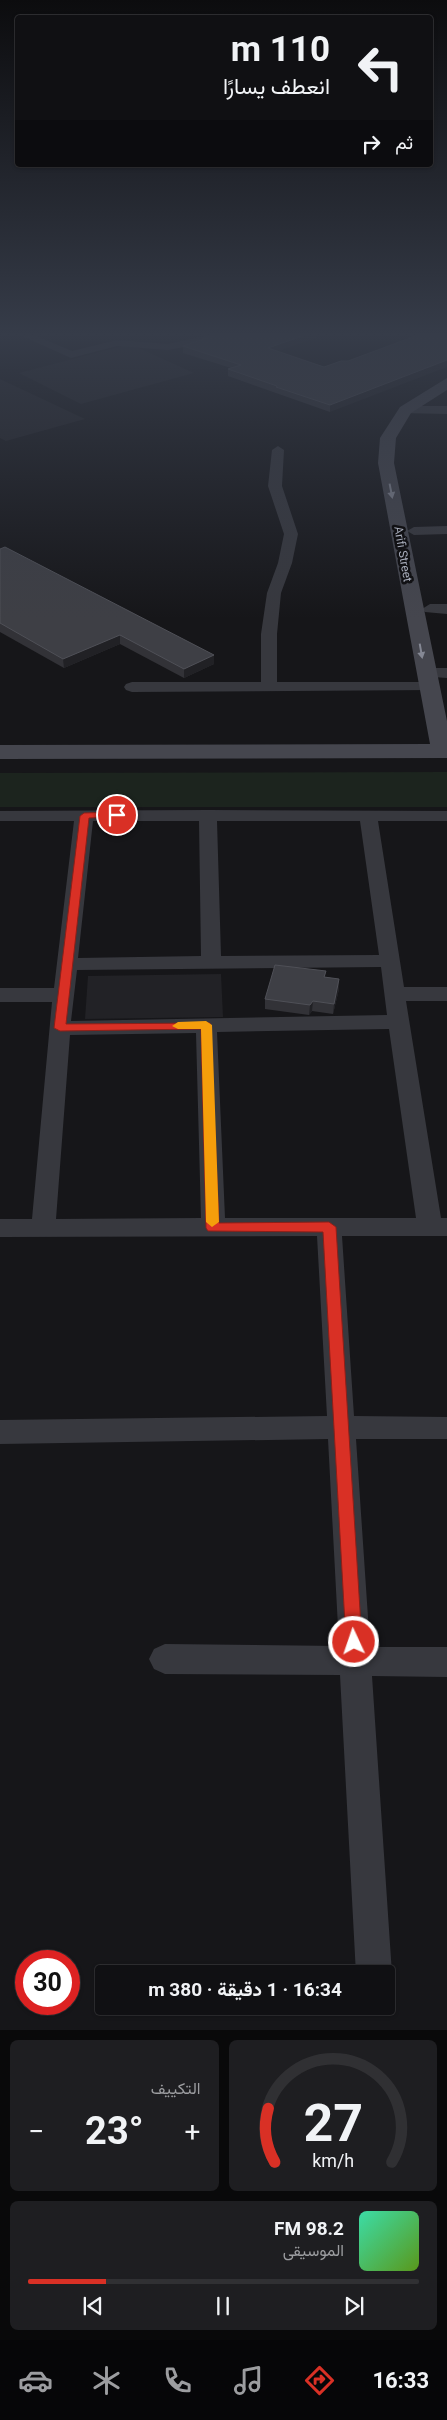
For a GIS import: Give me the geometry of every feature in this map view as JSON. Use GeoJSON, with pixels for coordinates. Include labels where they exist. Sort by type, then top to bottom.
{"type":"FeatureCollection","features":[{"type":"Feature","properties":{"kind":"street","name":"Arifi Street"},"geometry":{"type":"LineString","coordinates":[[395,430],[388,438],[386,462],[438,679]]}},
{"type":"Feature","properties":{"kind":"street","name":"Arifi Street"},"geometry":{"type":"LineString","coordinates":[[405,430],[402,439],[400,463],[414,531],[439,609],[438,679],[445,756]]}},
{"type":"Feature","properties":{"kind":"street"},"geometry":{"type":"LineString","coordinates":[[268,687],[269,634],[274,593],[285,563],[291,534],[275,486],[278,450]]}},
{"type":"Feature","properties":{"kind":"street"},"geometry":{"type":"LineString","coordinates":[[414,531],[447,530]]}},
{"type":"Feature","properties":{"kind":"street"},"geometry":{"type":"LineString","coordinates":[[132,687],[268,687],[438,679]]}},
{"type":"Feature","properties":{"kind":"street"},"geometry":{"type":"LineString","coordinates":[[0,752],[445,756]]}},
{"type":"Feature","properties":{"kind":"street"},"geometry":{"type":"LineString","coordinates":[[0,765],[445,756]]}},
{"type":"Feature","properties":{"kind":"street"},"geometry":{"type":"LineString","coordinates":[[208,815],[211,963]]}},
{"type":"Feature","properties":{"kind":"street"},"geometry":{"type":"LineString","coordinates":[[0,816],[447,816]]}},
{"type":"Feature","properties":{"kind":"street"},"geometry":{"type":"LineString","coordinates":[[44,1228],[60,1028],[84,816]]}},
{"type":"Feature","properties":{"kind":"street"},"geometry":{"type":"LineString","coordinates":[[0,1228],[439,1227],[399,1022],[368,816]]}},
{"type":"Feature","properties":{"kind":"street"},"geometry":{"type":"LineString","coordinates":[[67,964],[390,961]]}},
{"type":"Feature","properties":{"kind":"street"},"geometry":{"type":"LineString","coordinates":[[0,994],[64,995]]}},
{"type":"Feature","properties":{"kind":"street"},"geometry":{"type":"LineString","coordinates":[[395,994],[447,994]]}},
{"type":"Feature","properties":{"kind":"street"},"geometry":{"type":"LineString","coordinates":[[60,1028],[399,1022]]}},
{"type":"Feature","properties":{"kind":"street"},"geometry":{"type":"LineString","coordinates":[[206,1025],[213,1228]]}},
{"type":"Feature","properties":{"kind":"street"},"geometry":{"type":"LineString","coordinates":[[329,1227],[373,1965]]}},
{"type":"Feature","properties":{"kind":"street"},"geometry":{"type":"LineString","coordinates":[[0,1432],[342,1427],[447,1428]]}},
{"type":"Feature","properties":{"kind":"street"},"geometry":{"type":"LineString","coordinates":[[165,1659],[447,1662]]}},
{"type":"Feature","properties":{"kind":"shaded area"},"geometry":{"type":"Polygon","coordinates":[[[0,430],[46,430],[6,441],[0,438],[0,430]]]}},
{"type":"Feature","properties":{"kind":"shaded area"},"geometry":{"type":"Polygon","coordinates":[[[447,772],[447,807],[0,807],[0,773],[447,772]]]}},
{"type":"Feature","properties":{"kind":"shaded area"},"geometry":{"type":"Polygon","coordinates":[[[221,974],[223,1017],[85,1019],[88,976],[221,974]]]}},
{"type":"Feature","properties":{"kind":"building"},"geometry":{"type":"Polygon","coordinates":[[[5,547],[214,655],[184,669],[120,635],[63,659],[0,623],[0,549],[5,547]]]}},
{"type":"Feature","properties":{"kind":"building"},"geometry":{"type":"Polygon","coordinates":[[[275,965],[326,971],[324,977],[339,979],[334,1004],[313,1001],[310,1005],[265,999],[275,965]]]}},
{"type":"Feature","properties":{"kind":"slow traffic"},"geometry":{"type":"LineString","coordinates":[[178,1026],[206,1025],[212,1222]]}},
{"type":"Feature","properties":{"kind":"route"},"geometry":{"type":"LineString","coordinates":[[117,815],[84,816],[60,1028],[206,1025],[213,1228],[329,1227],[354,1642]]}}]}
